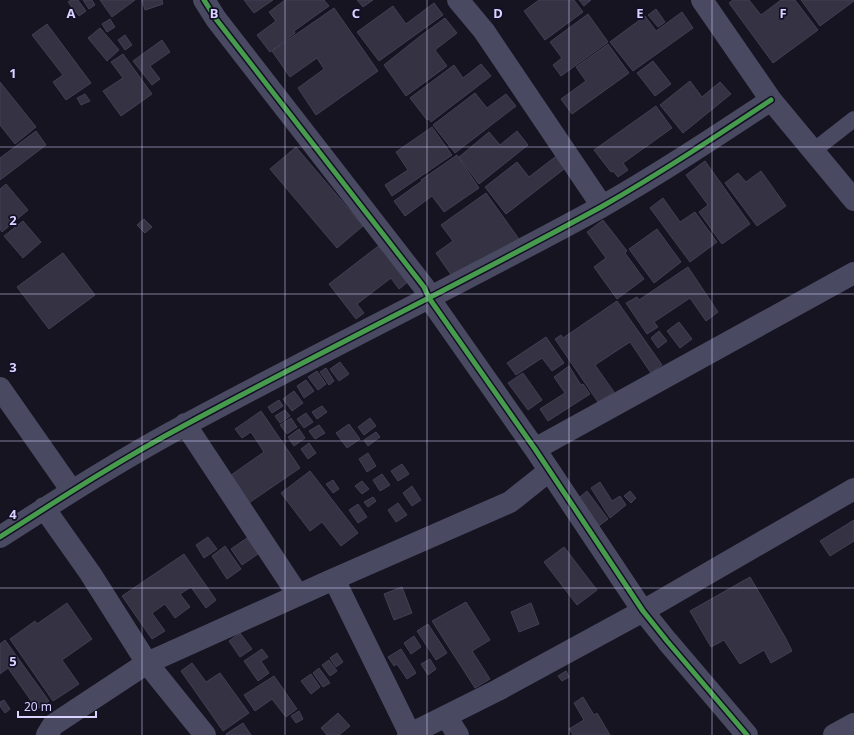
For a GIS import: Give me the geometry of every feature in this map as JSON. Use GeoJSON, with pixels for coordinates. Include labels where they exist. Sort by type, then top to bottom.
{"type":"FeatureCollection","features":[{"type":"Feature","properties":{"kind":"street"},"geometry":{"type":"LineString","coordinates":[[204,0],[221,25],[424,287],[429,298],[535,449],[643,611],[746,735]]}},
{"type":"Feature","properties":{"kind":"street"},"geometry":{"type":"LineString","coordinates":[[458,0],[484,31],[602,206]]}},
{"type":"Feature","properties":{"kind":"street"},"geometry":{"type":"LineString","coordinates":[[702,0],[771,100],[854,200]]}},
{"type":"Feature","properties":{"kind":"street"},"geometry":{"type":"LineString","coordinates":[[0,537],[44,508],[185,424],[429,298],[602,206],[717,136],[771,100]]}},
{"type":"Feature","properties":{"kind":"street"},"geometry":{"type":"LineString","coordinates":[[535,449],[854,273]]}},
{"type":"Feature","properties":{"kind":"street"},"geometry":{"type":"LineString","coordinates":[[0,388],[72,491]]}},
{"type":"Feature","properties":{"kind":"street"},"geometry":{"type":"LineString","coordinates":[[185,424],[298,595]]}},
{"type":"Feature","properties":{"kind":"street"},"geometry":{"type":"LineString","coordinates":[[47,735],[53,725],[147,663],[510,502],[549,470]]}},
{"type":"Feature","properties":{"kind":"street"},"geometry":{"type":"LineString","coordinates":[[334,579],[409,734],[498,690],[643,611],[854,489]]}},
{"type":"Feature","properties":{"kind":"street"},"geometry":{"type":"LineString","coordinates":[[44,508],[90,573],[147,663],[205,735]]}},
{"type":"Feature","properties":{"kind":"street"},"geometry":{"type":"LineString","coordinates":[[446,716],[458,735]]}},
{"type":"Feature","properties":{"kind":"street"},"geometry":{"type":"LineString","coordinates":[[834,735],[854,724]]}},
{"type":"Feature","properties":{"kind":"lane"},"geometry":{"type":"LineString","coordinates":[[813,151],[854,119]]}},
{"type":"Feature","properties":{"kind":"building"},"geometry":{"type":"Polygon","coordinates":[[[71,0],[78,0],[86,11],[79,16],[68,2],[71,0]]]}},
{"type":"Feature","properties":{"kind":"building"},"geometry":{"type":"Polygon","coordinates":[[[83,0],[92,0],[95,5],[89,9],[83,0]]]}},
{"type":"Feature","properties":{"kind":"building"},"geometry":{"type":"Polygon","coordinates":[[[100,0],[135,0],[112,17],[100,0]]]}},
{"type":"Feature","properties":{"kind":"building"},"geometry":{"type":"Polygon","coordinates":[[[142,0],[162,0],[163,4],[145,10],[142,0]]]}},
{"type":"Feature","properties":{"kind":"building"},"geometry":{"type":"Polygon","coordinates":[[[244,0],[273,0],[254,13],[244,0]]]}},
{"type":"Feature","properties":{"kind":"building"},"geometry":{"type":"Polygon","coordinates":[[[285,0],[324,0],[329,6],[294,31],[295,33],[270,52],[257,35],[276,21],[269,12],[285,0]]]}},
{"type":"Feature","properties":{"kind":"building"},"geometry":{"type":"Polygon","coordinates":[[[357,0],[373,0],[363,7],[357,0]]]}},
{"type":"Feature","properties":{"kind":"building"},"geometry":{"type":"Polygon","coordinates":[[[539,0],[574,0],[583,12],[545,40],[524,11],[539,0]]]}},
{"type":"Feature","properties":{"kind":"building"},"geometry":{"type":"Polygon","coordinates":[[[579,0],[591,0],[584,6],[579,0]]]}},
{"type":"Feature","properties":{"kind":"building"},"geometry":{"type":"Polygon","coordinates":[[[733,0],[749,0],[761,15],[781,0],[795,0],[818,30],[773,63],[729,3],[733,0]]]}},
{"type":"Feature","properties":{"kind":"building"},"geometry":{"type":"Polygon","coordinates":[[[801,0],[854,0],[854,1],[820,26],[801,0]]]}},
{"type":"Feature","properties":{"kind":"building"},"geometry":{"type":"Polygon","coordinates":[[[434,3],[443,15],[379,61],[357,32],[393,6],[406,24],[434,3]]]}},
{"type":"Feature","properties":{"kind":"building"},"geometry":{"type":"Polygon","coordinates":[[[334,8],[378,71],[316,115],[298,88],[324,69],[317,58],[290,77],[272,51],[334,8]]]}},
{"type":"Feature","properties":{"kind":"building"},"geometry":{"type":"Polygon","coordinates":[[[656,9],[665,22],[658,27],[648,15],[656,9]]]}},
{"type":"Feature","properties":{"kind":"building"},"geometry":{"type":"Polygon","coordinates":[[[682,12],[693,28],[633,71],[610,42],[645,16],[656,31],[682,12]]]}},
{"type":"Feature","properties":{"kind":"building"},"geometry":{"type":"Polygon","coordinates":[[[588,14],[608,42],[561,76],[553,65],[562,58],[550,42],[588,14]]]}},
{"type":"Feature","properties":{"kind":"building"},"geometry":{"type":"Polygon","coordinates":[[[445,18],[457,33],[435,50],[447,66],[406,96],[384,65],[445,18]]]}},
{"type":"Feature","properties":{"kind":"building"},"geometry":{"type":"Polygon","coordinates":[[[110,19],[115,27],[107,32],[102,24],[110,19]]]}},
{"type":"Feature","properties":{"kind":"building"},"geometry":{"type":"Polygon","coordinates":[[[47,24],[91,83],[66,100],[53,82],[63,75],[32,35],[47,24]]]}},
{"type":"Feature","properties":{"kind":"building"},"geometry":{"type":"Polygon","coordinates":[[[100,28],[119,50],[107,61],[88,38],[100,28]]]}},
{"type":"Feature","properties":{"kind":"building"},"geometry":{"type":"Polygon","coordinates":[[[125,35],[132,45],[125,50],[118,40],[125,35]]]}},
{"type":"Feature","properties":{"kind":"building"},"geometry":{"type":"Polygon","coordinates":[[[162,40],[170,52],[150,66],[160,79],[152,85],[133,61],[162,40]]]}},
{"type":"Feature","properties":{"kind":"building"},"geometry":{"type":"Polygon","coordinates":[[[608,44],[629,73],[572,114],[561,99],[586,81],[576,67],[608,44]]]}},
{"type":"Feature","properties":{"kind":"building"},"geometry":{"type":"Polygon","coordinates":[[[123,54],[152,94],[121,116],[103,91],[123,78],[111,62],[123,54]]]}},
{"type":"Feature","properties":{"kind":"building"},"geometry":{"type":"Polygon","coordinates":[[[653,61],[671,84],[655,96],[637,73],[653,61]]]}},
{"type":"Feature","properties":{"kind":"building"},"geometry":{"type":"Polygon","coordinates":[[[481,64],[491,76],[431,122],[429,119],[427,120],[410,98],[454,65],[463,78],[481,64]]]}},
{"type":"Feature","properties":{"kind":"building"},"geometry":{"type":"Polygon","coordinates":[[[690,81],[702,97],[720,82],[731,94],[683,133],[660,105],[690,81]]]}},
{"type":"Feature","properties":{"kind":"building"},"geometry":{"type":"Polygon","coordinates":[[[0,82],[36,127],[15,144],[0,125],[0,82]]]}},
{"type":"Feature","properties":{"kind":"building"},"geometry":{"type":"Polygon","coordinates":[[[475,93],[487,108],[506,94],[516,106],[455,153],[433,125],[475,93]]]}},
{"type":"Feature","properties":{"kind":"building"},"geometry":{"type":"Polygon","coordinates":[[[85,94],[90,101],[81,105],[77,98],[85,94]]]}},
{"type":"Feature","properties":{"kind":"building"},"geometry":{"type":"Polygon","coordinates":[[[656,106],[672,128],[623,163],[628,170],[618,177],[613,171],[611,172],[594,150],[656,106]]]}},
{"type":"Feature","properties":{"kind":"building"},"geometry":{"type":"Polygon","coordinates":[[[432,127],[452,155],[392,196],[385,185],[408,170],[396,152],[432,127]]]}},
{"type":"Feature","properties":{"kind":"building"},"geometry":{"type":"Polygon","coordinates":[[[36,131],[46,145],[0,180],[0,158],[36,131]]]}},
{"type":"Feature","properties":{"kind":"building"},"geometry":{"type":"Polygon","coordinates":[[[517,131],[528,145],[479,184],[459,157],[489,132],[500,145],[517,131]]]}},
{"type":"Feature","properties":{"kind":"building"},"geometry":{"type":"Polygon","coordinates":[[[296,147],[363,226],[337,248],[270,169],[296,147]]]}},
{"type":"Feature","properties":{"kind":"building"},"geometry":{"type":"Polygon","coordinates":[[[559,154],[568,166],[506,214],[485,187],[517,162],[529,177],[559,154]]]}},
{"type":"Feature","properties":{"kind":"building"},"geometry":{"type":"Polygon","coordinates":[[[457,155],[479,188],[444,212],[432,196],[405,216],[394,201],[457,155]]]}},
{"type":"Feature","properties":{"kind":"building"},"geometry":{"type":"Polygon","coordinates":[[[705,161],[750,224],[722,244],[699,212],[708,205],[686,175],[705,161]]]}},
{"type":"Feature","properties":{"kind":"building"},"geometry":{"type":"Polygon","coordinates":[[[761,171],[786,206],[757,226],[725,183],[738,173],[746,182],[761,171]]]}},
{"type":"Feature","properties":{"kind":"building"},"geometry":{"type":"Polygon","coordinates":[[[6,184],[28,210],[2,232],[0,229],[0,189],[6,184]]]}},
{"type":"Feature","properties":{"kind":"building"},"geometry":{"type":"Polygon","coordinates":[[[486,193],[519,239],[454,279],[436,253],[453,241],[441,225],[486,193]]]}},
{"type":"Feature","properties":{"kind":"building"},"geometry":{"type":"Polygon","coordinates":[[[663,198],[680,222],[695,212],[717,242],[690,262],[650,208],[663,198]]]}},
{"type":"Feature","properties":{"kind":"building"},"geometry":{"type":"Polygon","coordinates":[[[144,219],[152,227],[145,233],[137,225],[144,219]]]}},
{"type":"Feature","properties":{"kind":"building"},"geometry":{"type":"Polygon","coordinates":[[[603,220],[627,251],[625,253],[644,279],[617,299],[594,267],[606,258],[587,232],[603,220]]]}},
{"type":"Feature","properties":{"kind":"building"},"geometry":{"type":"Polygon","coordinates":[[[23,221],[41,242],[23,258],[4,236],[23,221]]]}},
{"type":"Feature","properties":{"kind":"building"},"geometry":{"type":"Polygon","coordinates":[[[657,229],[681,262],[654,283],[629,249],[657,229]]]}},
{"type":"Feature","properties":{"kind":"building"},"geometry":{"type":"Polygon","coordinates":[[[381,244],[409,281],[399,289],[391,278],[357,304],[364,313],[356,319],[329,284],[381,244]]]}},
{"type":"Feature","properties":{"kind":"building"},"geometry":{"type":"Polygon","coordinates":[[[63,253],[95,295],[49,329],[17,287],[63,253]]]}},
{"type":"Feature","properties":{"kind":"building"},"geometry":{"type":"Polygon","coordinates":[[[688,267],[718,312],[706,321],[690,298],[654,322],[658,327],[647,334],[626,303],[637,297],[639,300],[688,267]]]}},
{"type":"Feature","properties":{"kind":"building"},"geometry":{"type":"Polygon","coordinates":[[[617,301],[662,365],[651,373],[630,342],[595,365],[614,392],[598,402],[555,339],[561,335],[563,338],[617,301]]]}},
{"type":"Feature","properties":{"kind":"building"},"geometry":{"type":"Polygon","coordinates":[[[679,322],[692,339],[680,348],[667,331],[679,322]]]}},
{"type":"Feature","properties":{"kind":"building"},"geometry":{"type":"Polygon","coordinates":[[[659,331],[667,341],[658,348],[651,338],[659,331]]]}},
{"type":"Feature","properties":{"kind":"building"},"geometry":{"type":"Polygon","coordinates":[[[546,337],[564,363],[552,371],[542,358],[516,375],[507,363],[546,337]]]}},
{"type":"Feature","properties":{"kind":"building"},"geometry":{"type":"Polygon","coordinates":[[[340,362],[349,374],[339,381],[330,369],[340,362]]]}},
{"type":"Feature","properties":{"kind":"building"},"geometry":{"type":"Polygon","coordinates":[[[569,366],[581,385],[583,384],[590,394],[548,421],[540,409],[565,393],[554,377],[569,366]]]}},
{"type":"Feature","properties":{"kind":"building"},"geometry":{"type":"Polygon","coordinates":[[[326,368],[334,381],[329,385],[320,372],[326,368]]]}},
{"type":"Feature","properties":{"kind":"building"},"geometry":{"type":"Polygon","coordinates":[[[317,371],[326,384],[318,390],[308,377],[317,371]]]}},
{"type":"Feature","properties":{"kind":"building"},"geometry":{"type":"Polygon","coordinates":[[[523,373],[542,400],[528,410],[508,383],[523,373]]]}},
{"type":"Feature","properties":{"kind":"building"},"geometry":{"type":"Polygon","coordinates":[[[306,380],[314,391],[304,398],[297,386],[306,380]]]}},
{"type":"Feature","properties":{"kind":"building"},"geometry":{"type":"Polygon","coordinates":[[[294,391],[303,403],[292,411],[283,399],[294,391]]]}},
{"type":"Feature","properties":{"kind":"building"},"geometry":{"type":"Polygon","coordinates":[[[279,400],[283,406],[272,413],[268,407],[279,400]]]}},
{"type":"Feature","properties":{"kind":"building"},"geometry":{"type":"Polygon","coordinates":[[[322,406],[327,412],[317,419],[312,412],[322,406]]]}},
{"type":"Feature","properties":{"kind":"building"},"geometry":{"type":"Polygon","coordinates":[[[285,410],[290,416],[280,423],[275,416],[285,410]]]}},
{"type":"Feature","properties":{"kind":"building"},"geometry":{"type":"Polygon","coordinates":[[[261,411],[300,468],[243,507],[224,480],[264,452],[251,432],[242,438],[235,429],[261,411]]]}},
{"type":"Feature","properties":{"kind":"building"},"geometry":{"type":"Polygon","coordinates":[[[306,413],[313,422],[304,428],[297,419],[306,413]]]}},
{"type":"Feature","properties":{"kind":"building"},"geometry":{"type":"Polygon","coordinates":[[[291,418],[297,427],[287,434],[280,425],[291,418]]]}},
{"type":"Feature","properties":{"kind":"building"},"geometry":{"type":"Polygon","coordinates":[[[370,418],[376,426],[364,435],[358,427],[370,418]]]}},
{"type":"Feature","properties":{"kind":"building"},"geometry":{"type":"Polygon","coordinates":[[[349,424],[360,439],[347,448],[336,433],[349,424]]]}},
{"type":"Feature","properties":{"kind":"building"},"geometry":{"type":"Polygon","coordinates":[[[319,425],[325,433],[315,439],[309,431],[319,425]]]}},
{"type":"Feature","properties":{"kind":"building"},"geometry":{"type":"Polygon","coordinates":[[[299,429],[305,438],[294,446],[288,437],[299,429]]]}},
{"type":"Feature","properties":{"kind":"building"},"geometry":{"type":"Polygon","coordinates":[[[376,432],[380,437],[368,446],[364,440],[376,432]]]}},
{"type":"Feature","properties":{"kind":"building"},"geometry":{"type":"Polygon","coordinates":[[[309,443],[316,453],[308,459],[301,449],[309,443]]]}},
{"type":"Feature","properties":{"kind":"building"},"geometry":{"type":"Polygon","coordinates":[[[368,453],[376,466],[367,472],[359,459],[368,453]]]}},
{"type":"Feature","properties":{"kind":"building"},"geometry":{"type":"Polygon","coordinates":[[[402,464],[409,474],[398,481],[391,471],[402,464]]]}},
{"type":"Feature","properties":{"kind":"building"},"geometry":{"type":"Polygon","coordinates":[[[310,471],[358,533],[341,546],[322,522],[310,531],[281,493],[310,471]]]}},
{"type":"Feature","properties":{"kind":"building"},"geometry":{"type":"Polygon","coordinates":[[[382,474],[390,485],[380,491],[373,480],[382,474]]]}},
{"type":"Feature","properties":{"kind":"building"},"geometry":{"type":"Polygon","coordinates":[[[333,480],[339,489],[333,493],[326,484],[333,480]]]}},
{"type":"Feature","properties":{"kind":"building"},"geometry":{"type":"Polygon","coordinates":[[[362,481],[369,489],[362,494],[355,486],[362,481]]]}},
{"type":"Feature","properties":{"kind":"building"},"geometry":{"type":"Polygon","coordinates":[[[600,482],[612,501],[620,496],[626,505],[610,518],[591,488],[600,482]]]}},
{"type":"Feature","properties":{"kind":"building"},"geometry":{"type":"Polygon","coordinates":[[[412,486],[421,500],[412,506],[403,493],[412,486]]]}},
{"type":"Feature","properties":{"kind":"building"},"geometry":{"type":"Polygon","coordinates":[[[587,491],[608,519],[596,528],[575,501],[587,491]]]}},
{"type":"Feature","properties":{"kind":"building"},"geometry":{"type":"Polygon","coordinates":[[[630,491],[636,498],[631,503],[624,496],[630,491]]]}},
{"type":"Feature","properties":{"kind":"building"},"geometry":{"type":"Polygon","coordinates":[[[373,497],[376,501],[368,507],[364,502],[373,497]]]}},
{"type":"Feature","properties":{"kind":"building"},"geometry":{"type":"Polygon","coordinates":[[[398,503],[407,515],[396,522],[388,510],[398,503]]]}},
{"type":"Feature","properties":{"kind":"building"},"geometry":{"type":"Polygon","coordinates":[[[358,504],[367,517],[358,523],[349,510],[358,504]]]}},
{"type":"Feature","properties":{"kind":"building"},"geometry":{"type":"Polygon","coordinates":[[[854,520],[854,541],[830,556],[820,541],[854,520]]]}},
{"type":"Feature","properties":{"kind":"building"},"geometry":{"type":"Polygon","coordinates":[[[208,537],[217,549],[204,558],[196,545],[208,537]]]}},
{"type":"Feature","properties":{"kind":"building"},"geometry":{"type":"Polygon","coordinates":[[[247,538],[258,554],[242,565],[231,549],[247,538]]]}},
{"type":"Feature","properties":{"kind":"building"},"geometry":{"type":"Polygon","coordinates":[[[225,546],[241,569],[227,579],[212,556],[225,546]]]}},
{"type":"Feature","properties":{"kind":"building"},"geometry":{"type":"Polygon","coordinates":[[[564,547],[597,590],[577,605],[544,562],[564,547]]]}},
{"type":"Feature","properties":{"kind":"building"},"geometry":{"type":"Polygon","coordinates":[[[184,554],[216,600],[206,608],[191,587],[180,594],[190,607],[175,618],[165,604],[152,613],[165,631],[152,639],[122,596],[184,554]]]}},
{"type":"Feature","properties":{"kind":"building"},"geometry":{"type":"Polygon","coordinates":[[[750,577],[792,651],[771,663],[764,650],[740,664],[724,640],[711,647],[690,611],[750,577]]]}},
{"type":"Feature","properties":{"kind":"building"},"geometry":{"type":"Polygon","coordinates":[[[402,587],[412,613],[394,620],[384,594],[402,587]]]}},
{"type":"Feature","properties":{"kind":"building"},"geometry":{"type":"Polygon","coordinates":[[[466,602],[490,640],[472,651],[490,679],[475,688],[432,621],[466,602]]]}},
{"type":"Feature","properties":{"kind":"building"},"geometry":{"type":"Polygon","coordinates":[[[67,603],[92,639],[62,660],[79,684],[53,701],[10,639],[35,621],[37,624],[67,603]]]}},
{"type":"Feature","properties":{"kind":"building"},"geometry":{"type":"Polygon","coordinates":[[[531,603],[539,624],[519,632],[511,612],[531,603]]]}},
{"type":"Feature","properties":{"kind":"building"},"geometry":{"type":"Polygon","coordinates":[[[428,624],[447,653],[436,660],[417,631],[428,624]]]}},
{"type":"Feature","properties":{"kind":"building"},"geometry":{"type":"Polygon","coordinates":[[[240,633],[252,649],[240,657],[229,641],[240,633]]]}},
{"type":"Feature","properties":{"kind":"building"},"geometry":{"type":"Polygon","coordinates":[[[414,636],[421,647],[411,654],[404,643],[414,636]]]}},
{"type":"Feature","properties":{"kind":"building"},"geometry":{"type":"Polygon","coordinates":[[[5,640],[49,701],[37,709],[8,668],[0,674],[0,644],[5,640]]]}},
{"type":"Feature","properties":{"kind":"building"},"geometry":{"type":"Polygon","coordinates":[[[262,649],[268,657],[261,661],[269,673],[258,681],[244,661],[262,649]]]}},
{"type":"Feature","properties":{"kind":"building"},"geometry":{"type":"Polygon","coordinates":[[[401,649],[416,673],[407,679],[397,664],[394,666],[388,657],[401,649]]]}},
{"type":"Feature","properties":{"kind":"building"},"geometry":{"type":"Polygon","coordinates":[[[337,653],[343,662],[336,667],[330,658],[337,653]]]}},
{"type":"Feature","properties":{"kind":"building"},"geometry":{"type":"Polygon","coordinates":[[[430,659],[436,669],[428,675],[421,664],[430,659]]]}},
{"type":"Feature","properties":{"kind":"building"},"geometry":{"type":"Polygon","coordinates":[[[329,660],[337,671],[330,676],[322,665],[329,660]]]}},
{"type":"Feature","properties":{"kind":"building"},"geometry":{"type":"Polygon","coordinates":[[[192,663],[206,682],[220,673],[249,713],[223,731],[181,671],[192,663]]]}},
{"type":"Feature","properties":{"kind":"building"},"geometry":{"type":"Polygon","coordinates":[[[319,668],[330,683],[323,687],[313,673],[319,668]]]}},
{"type":"Feature","properties":{"kind":"building"},"geometry":{"type":"Polygon","coordinates":[[[566,671],[569,677],[562,681],[558,676],[566,671]]]}},
{"type":"Feature","properties":{"kind":"building"},"geometry":{"type":"Polygon","coordinates":[[[311,674],[320,687],[311,694],[301,681],[311,674]]]}},
{"type":"Feature","properties":{"kind":"building"},"geometry":{"type":"Polygon","coordinates":[[[274,676],[297,709],[286,717],[272,699],[255,711],[244,695],[274,676]]]}},
{"type":"Feature","properties":{"kind":"building"},"geometry":{"type":"Polygon","coordinates":[[[583,697],[594,715],[597,713],[610,735],[573,735],[569,729],[584,720],[574,703],[583,697]]]}},
{"type":"Feature","properties":{"kind":"building"},"geometry":{"type":"Polygon","coordinates":[[[4,700],[10,709],[5,713],[0,706],[0,702],[4,700]]]}},
{"type":"Feature","properties":{"kind":"building"},"geometry":{"type":"Polygon","coordinates":[[[299,711],[303,719],[296,723],[291,716],[299,711]]]}},
{"type":"Feature","properties":{"kind":"building"},"geometry":{"type":"Polygon","coordinates":[[[338,713],[350,726],[339,735],[327,735],[321,728],[338,713]]]}},
{"type":"Feature","properties":{"kind":"building"},"geometry":{"type":"Polygon","coordinates":[[[243,723],[251,735],[226,734],[243,723]]]}},
{"type":"Feature","properties":{"kind":"cycle path"},"geometry":{"type":"LineString","coordinates":[[204,0],[216,19],[424,287],[429,298],[535,449],[643,611],[747,735]]}},
{"type":"Feature","properties":{"kind":"cycle path"},"geometry":{"type":"LineString","coordinates":[[0,537],[92,479],[163,437],[601,207],[666,168],[771,100]]}}]}
